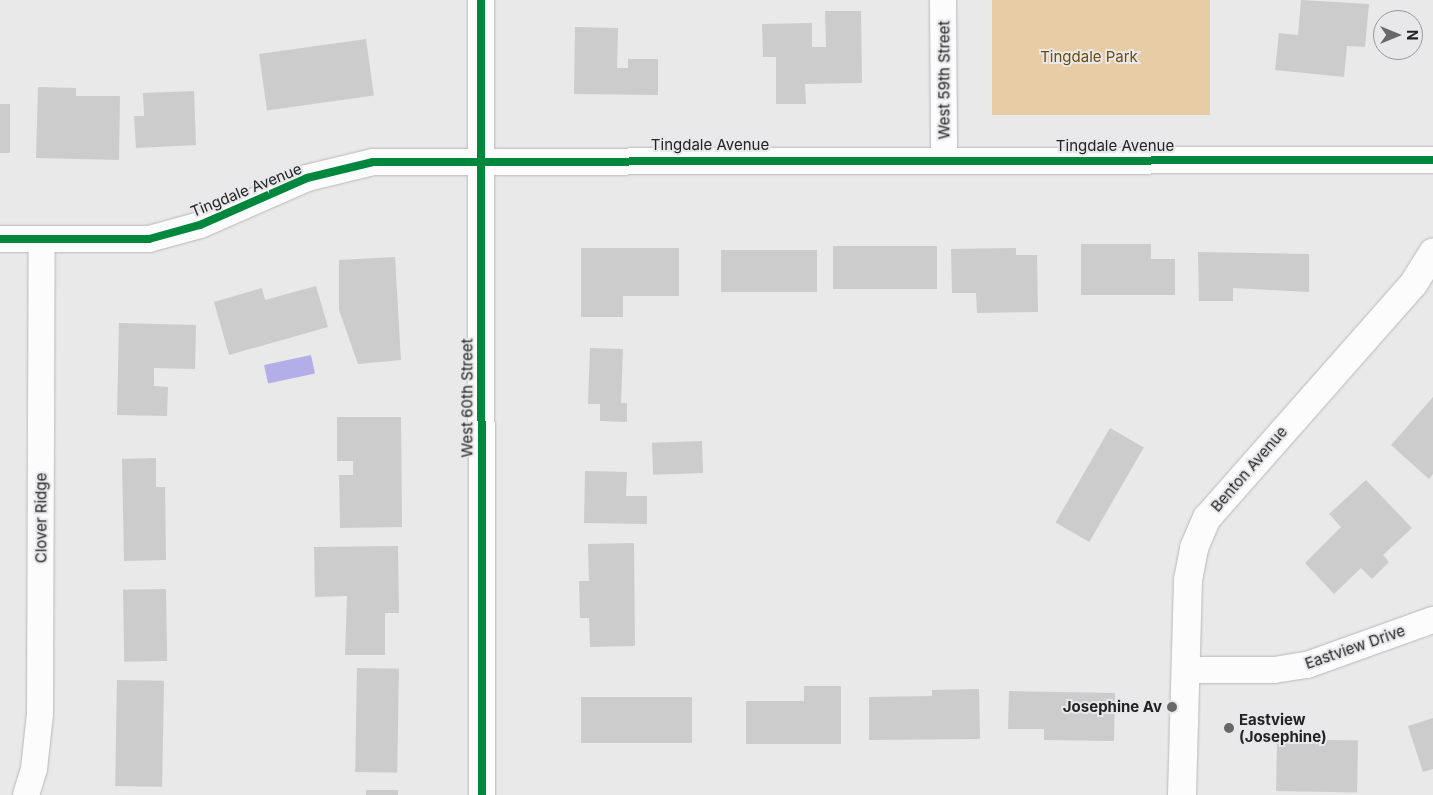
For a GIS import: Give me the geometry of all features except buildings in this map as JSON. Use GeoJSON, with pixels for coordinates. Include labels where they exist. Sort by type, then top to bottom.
{"type":"FeatureCollection","features":[{"type":"Feature","properties":{"kind":"street","name":"West 60th Street"},"geometry":{"type":"LineString","coordinates":[[480,0],[482,795]]}},
{"type":"Feature","properties":{"kind":"street","name":"West 59th Street"},"geometry":{"type":"LineString","coordinates":[[943,0],[944,159]]}},
{"type":"Feature","properties":{"kind":"street","name":"Tingdale Avenue"},"geometry":{"type":"LineString","coordinates":[[0,239],[149,239],[200,225],[307,178],[363,164],[480,159],[1433,160]]}},
{"type":"Feature","properties":{"kind":"street","name":"Clover Ridge"},"geometry":{"type":"LineString","coordinates":[[26,795],[34,769],[40,714],[42,239]]}},
{"type":"Feature","properties":{"kind":"street","name":"Benton Avenue"},"geometry":{"type":"LineString","coordinates":[[1182,795],[1188,580],[1194,548],[1207,518],[1414,283],[1433,253]]}},
{"type":"Feature","properties":{"kind":"street","name":"Eastview Drive"},"geometry":{"type":"LineString","coordinates":[[1186,670],[1274,670],[1307,665],[1433,620]]}},
{"type":"Feature","properties":{"kind":"green space","name":"Tingdale Park"},"geometry":{"type":"Polygon","coordinates":[[[992,0],[1210,0],[1210,115],[992,115],[992,0]]]}},
{"type":"Feature","properties":{"kind":"shaded area"},"geometry":{"type":"Polygon","coordinates":[[[311,355],[315,374],[268,384],[264,365],[311,355]]]}},
{"type":"Feature","properties":{"kind":"cycle path"},"geometry":{"type":"LineString","coordinates":[[481,0],[482,795]]}},
{"type":"Feature","properties":{"kind":"cycle path"},"geometry":{"type":"LineString","coordinates":[[0,239],[149,239],[200,225],[307,178],[373,162],[1433,160]]}},
{"type":"Feature","properties":{"kind":"place","name":"Josephine Av"},"geometry":{"type":"Point","coordinates":[1172,707]}},
{"type":"Feature","properties":{"kind":"place","name":"Eastview (Josephine)"},"geometry":{"type":"Point","coordinates":[1229,728]}}]}
